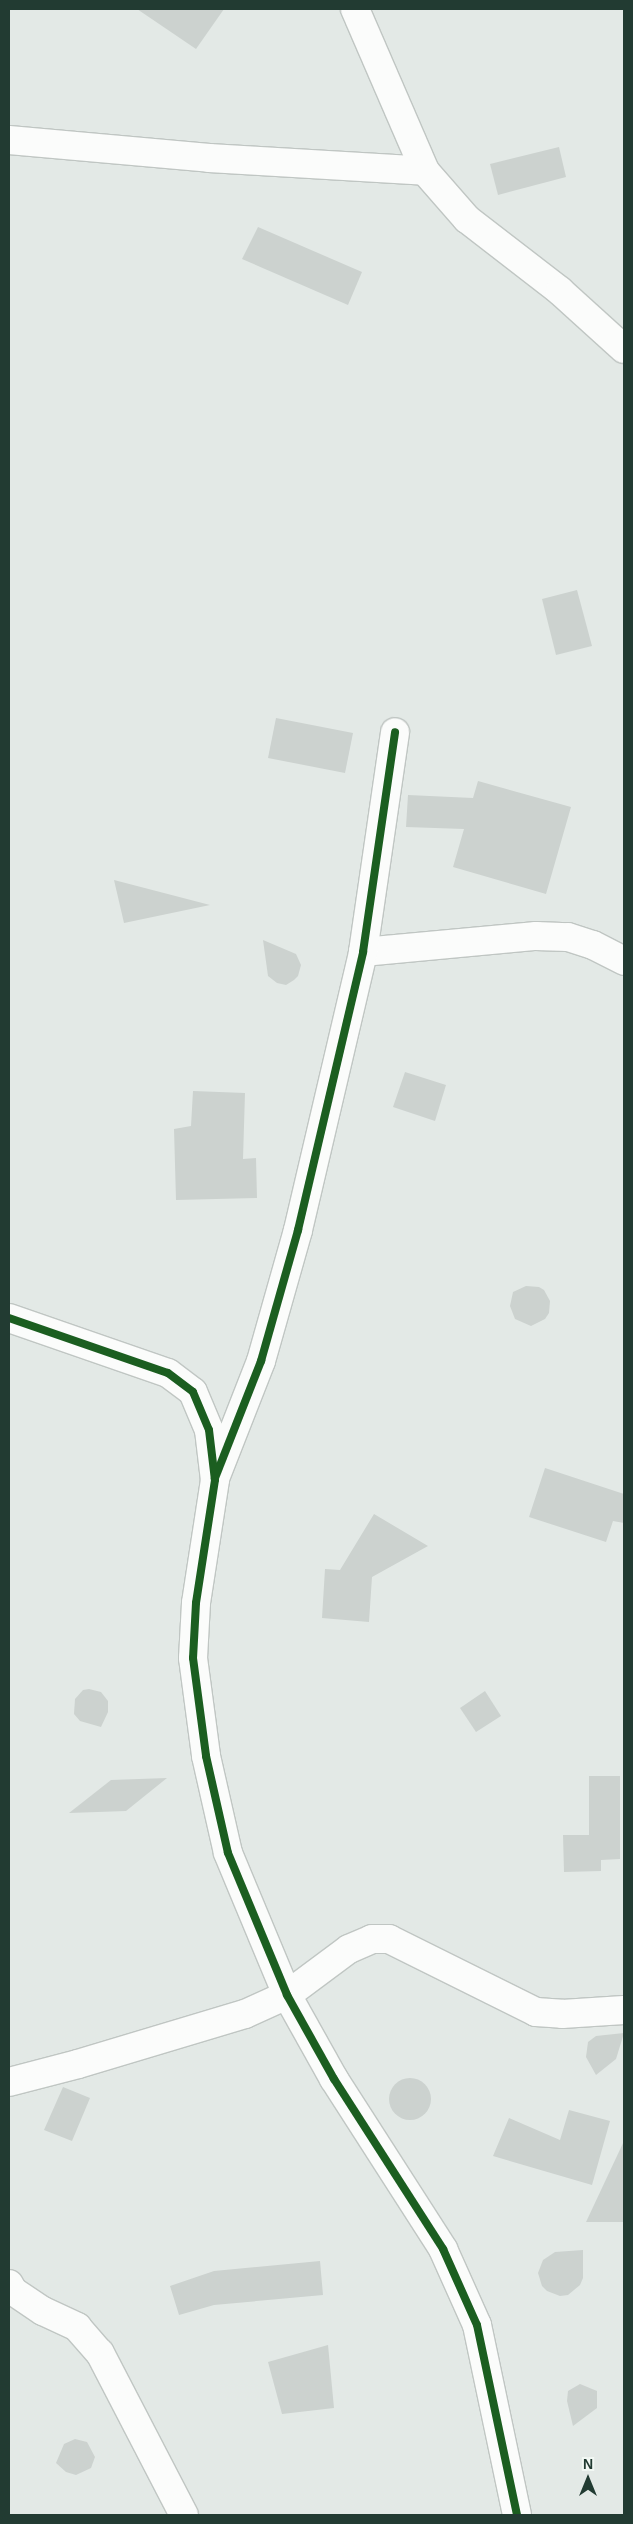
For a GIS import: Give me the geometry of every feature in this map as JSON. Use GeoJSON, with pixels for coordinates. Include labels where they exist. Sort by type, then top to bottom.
{"type":"FeatureCollection","features":[{"type":"Feature","properties":{"kind":"street"},"geometry":{"type":"LineString","coordinates":[[355,9],[425,171],[467,219],[560,291],[624,349]]}},
{"type":"Feature","properties":{"kind":"street"},"geometry":{"type":"LineString","coordinates":[[9,140],[208,158],[425,171]]}},
{"type":"Feature","properties":{"kind":"street"},"geometry":{"type":"LineString","coordinates":[[395,732],[363,952],[298,1230],[261,1361],[215,1480],[196,1603],[193,1658],[206,1756],[228,1853],[287,1996],[334,2080],[443,2249],[477,2325],[517,2515]]}},
{"type":"Feature","properties":{"kind":"street"},"geometry":{"type":"LineString","coordinates":[[363,952],[536,936],[568,937],[594,945],[624,961]]}},
{"type":"Feature","properties":{"kind":"street"},"geometry":{"type":"LineString","coordinates":[[9,1318],[168,1374],[193,1392],[209,1430],[215,1480]]}},
{"type":"Feature","properties":{"kind":"street"},"geometry":{"type":"LineString","coordinates":[[9,2082],[78,2064],[245,2014],[287,1996],[350,1949],[372,1939],[389,1939],[536,2012],[562,2014],[624,2010]]}},
{"type":"Feature","properties":{"kind":"street"},"geometry":{"type":"LineString","coordinates":[[9,2284],[13,2291],[43,2311],[77,2328],[100,2353],[184,2515]]}},
{"type":"Feature","properties":{"kind":"building"},"geometry":{"type":"Polygon","coordinates":[[[137,9],[224,9],[196,49],[137,9]]]}},
{"type":"Feature","properties":{"kind":"building"},"geometry":{"type":"Polygon","coordinates":[[[559,147],[566,177],[498,195],[490,164],[559,147]]]}},
{"type":"Feature","properties":{"kind":"building"},"geometry":{"type":"Polygon","coordinates":[[[258,227],[362,272],[348,305],[242,259],[258,227]]]}},
{"type":"Feature","properties":{"kind":"building"},"geometry":{"type":"Polygon","coordinates":[[[577,590],[592,646],[556,655],[542,599],[577,590]]]}},
{"type":"Feature","properties":{"kind":"building"},"geometry":{"type":"Polygon","coordinates":[[[276,718],[353,733],[345,773],[268,758],[276,718]]]}},
{"type":"Feature","properties":{"kind":"building"},"geometry":{"type":"Polygon","coordinates":[[[478,781],[571,807],[546,894],[453,867],[464,829],[406,827],[408,795],[473,798],[478,781]]]}},
{"type":"Feature","properties":{"kind":"building"},"geometry":{"type":"Polygon","coordinates":[[[114,880],[210,905],[124,923],[114,880]]]}},
{"type":"Feature","properties":{"kind":"building"},"geometry":{"type":"Polygon","coordinates":[[[263,940],[296,954],[301,965],[298,976],[294,980],[286,985],[277,983],[268,976],[263,940]]]}},
{"type":"Feature","properties":{"kind":"building"},"geometry":{"type":"Polygon","coordinates":[[[405,1072],[446,1085],[435,1121],[393,1107],[405,1072]]]}},
{"type":"Feature","properties":{"kind":"building"},"geometry":{"type":"Polygon","coordinates":[[[193,1091],[245,1093],[243,1159],[256,1158],[257,1198],[176,1200],[174,1129],[191,1126],[193,1091]]]}},
{"type":"Feature","properties":{"kind":"building"},"geometry":{"type":"Polygon","coordinates":[[[526,1286],[539,1287],[544,1290],[550,1301],[549,1313],[545,1319],[531,1326],[515,1319],[510,1306],[513,1292],[526,1286]]]}},
{"type":"Feature","properties":{"kind":"building"},"geometry":{"type":"Polygon","coordinates":[[[545,1468],[624,1494],[624,1523],[613,1521],[606,1542],[529,1517],[545,1468]]]}},
{"type":"Feature","properties":{"kind":"building"},"geometry":{"type":"Polygon","coordinates":[[[374,1514],[428,1546],[372,1577],[369,1622],[322,1618],[325,1569],[340,1570],[374,1514]]]}},
{"type":"Feature","properties":{"kind":"building"},"geometry":{"type":"Polygon","coordinates":[[[89,1689],[101,1692],[108,1701],[108,1712],[101,1727],[80,1721],[74,1714],[75,1699],[83,1690],[89,1689]]]}},
{"type":"Feature","properties":{"kind":"building"},"geometry":{"type":"Polygon","coordinates":[[[485,1691],[501,1716],[476,1732],[460,1708],[485,1691]]]}},
{"type":"Feature","properties":{"kind":"building"},"geometry":{"type":"Polygon","coordinates":[[[589,1776],[620,1776],[620,1859],[601,1860],[601,1871],[564,1872],[563,1835],[589,1835],[589,1776]]]}},
{"type":"Feature","properties":{"kind":"building"},"geometry":{"type":"Polygon","coordinates":[[[167,1778],[126,1811],[69,1813],[111,1780],[167,1778]]]}},
{"type":"Feature","properties":{"kind":"building"},"geometry":{"type":"Polygon","coordinates":[[[624,2033],[616,2059],[596,2075],[586,2057],[588,2042],[596,2036],[624,2033]]]}},
{"type":"Feature","properties":{"kind":"building"},"geometry":{"type":"Polygon","coordinates":[[[414,2078],[422,2081],[428,2087],[431,2099],[428,2111],[422,2117],[406,2120],[398,2117],[392,2111],[389,2095],[392,2087],[398,2081],[414,2078]]]}},
{"type":"Feature","properties":{"kind":"building"},"geometry":{"type":"Polygon","coordinates":[[[63,2087],[90,2098],[72,2141],[44,2130],[63,2087]]]}},
{"type":"Feature","properties":{"kind":"building"},"geometry":{"type":"Polygon","coordinates":[[[569,2110],[610,2121],[592,2185],[493,2156],[509,2118],[560,2140],[569,2110]]]}},
{"type":"Feature","properties":{"kind":"building"},"geometry":{"type":"Polygon","coordinates":[[[624,2141],[624,2222],[586,2222],[624,2141]]]}},
{"type":"Feature","properties":{"kind":"building"},"geometry":{"type":"Polygon","coordinates":[[[583,2250],[583,2278],[580,2285],[568,2295],[560,2296],[547,2291],[542,2286],[538,2273],[543,2260],[555,2252],[583,2250]]]}},
{"type":"Feature","properties":{"kind":"building"},"geometry":{"type":"Polygon","coordinates":[[[320,2261],[323,2295],[214,2305],[179,2315],[170,2286],[214,2271],[320,2261]]]}},
{"type":"Feature","properties":{"kind":"building"},"geometry":{"type":"Polygon","coordinates":[[[328,2345],[334,2408],[282,2414],[268,2362],[328,2345]]]}},
{"type":"Feature","properties":{"kind":"building"},"geometry":{"type":"Polygon","coordinates":[[[580,2384],[597,2391],[597,2408],[573,2426],[567,2401],[568,2391],[580,2384]]]}},
{"type":"Feature","properties":{"kind":"building"},"geometry":{"type":"Polygon","coordinates":[[[75,2439],[87,2442],[95,2457],[91,2468],[76,2475],[66,2472],[56,2463],[64,2444],[75,2439]]]}},
{"type":"Feature","properties":{"kind":"cycle path"},"geometry":{"type":"LineString","coordinates":[[215,1478],[261,1361],[298,1230],[363,952],[395,732]]}},
{"type":"Feature","properties":{"kind":"cycle path"},"geometry":{"type":"LineString","coordinates":[[9,1318],[168,1373],[193,1392],[209,1430],[215,1480],[196,1603],[193,1658],[206,1756],[228,1853],[287,1995],[334,2079],[443,2249],[477,2325],[517,2515]]}}]}
